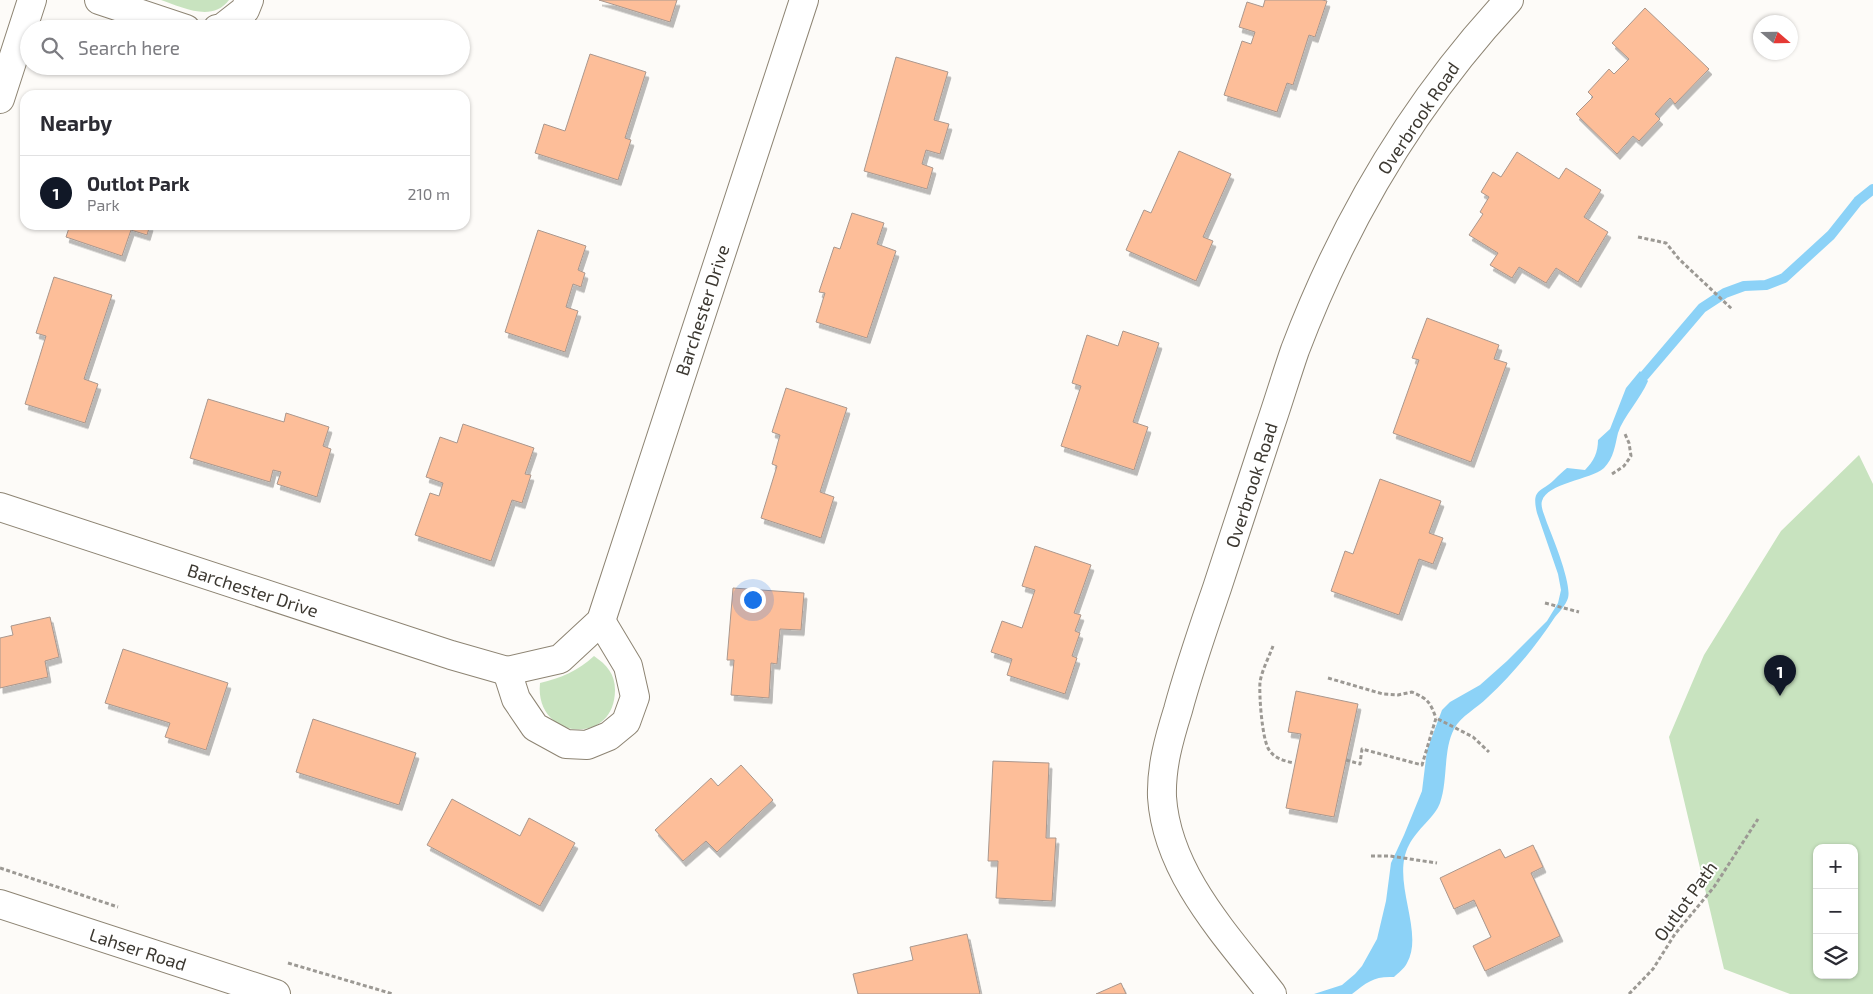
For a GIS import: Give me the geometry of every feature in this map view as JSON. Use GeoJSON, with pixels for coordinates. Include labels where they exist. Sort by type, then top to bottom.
{"type":"FeatureCollection","features":[{"type":"Feature","properties":{"kind":"street"},"geometry":{"type":"LineString","coordinates":[[26,20],[32,0]]}},
{"type":"Feature","properties":{"kind":"street"},"geometry":{"type":"LineString","coordinates":[[99,0],[159,20]]}},
{"type":"Feature","properties":{"kind":"street"},"geometry":{"type":"LineString","coordinates":[[232,20],[245,10],[249,0]]}},
{"type":"Feature","properties":{"kind":"street","name":"Barchester Drive"},"geometry":{"type":"LineString","coordinates":[[0,507],[451,655],[507,671],[560,659],[600,621],[804,0]]}},
{"type":"Feature","properties":{"kind":"street","name":"Overbrook Road"},"geometry":{"type":"LineString","coordinates":[[1272,994],[1209,912],[1187,877],[1170,839],[1162,798],[1164,756],[1186,680],[1295,350],[1330,267],[1370,188],[1412,121],[1458,58],[1509,0]]}},
{"type":"Feature","properties":{"kind":"street"},"geometry":{"type":"LineString","coordinates":[[0,99],[20,37]]}},
{"type":"Feature","properties":{"kind":"street"},"geometry":{"type":"LineString","coordinates":[[507,671],[516,699],[535,727],[566,744],[587,745],[609,736],[626,722],[636,697],[628,666],[600,621]]}},
{"type":"Feature","properties":{"kind":"street","name":"Lahser Road"},"geometry":{"type":"LineString","coordinates":[[0,904],[276,994]]}},
{"type":"Feature","properties":{"kind":"path"},"geometry":{"type":"LineString","coordinates":[[1638,237],[1666,243],[1690,270],[1733,310]]}},
{"type":"Feature","properties":{"kind":"path"},"geometry":{"type":"LineString","coordinates":[[1612,474],[1624,466],[1631,456],[1625,434]]}},
{"type":"Feature","properties":{"kind":"path"},"geometry":{"type":"LineString","coordinates":[[1545,603],[1579,612]]}},
{"type":"Feature","properties":{"kind":"path"},"geometry":{"type":"LineString","coordinates":[[1273,646],[1260,681],[1263,731],[1267,748],[1273,755],[1280,760],[1294,763]]}},
{"type":"Feature","properties":{"kind":"path"},"geometry":{"type":"LineString","coordinates":[[1328,678],[1382,694],[1398,695],[1412,692],[1424,697],[1436,718],[1473,737],[1489,752]]}},
{"type":"Feature","properties":{"kind":"path"},"geometry":{"type":"LineString","coordinates":[[1346,760],[1360,764],[1362,749],[1422,764],[1436,718]]}},
{"type":"Feature","properties":{"kind":"path","name":"Outlot Path"},"geometry":{"type":"LineString","coordinates":[[1629,994],[1653,968],[1675,934],[1714,887],[1758,819]]}},
{"type":"Feature","properties":{"kind":"path"},"geometry":{"type":"LineString","coordinates":[[1372,856],[1390,856],[1437,863]]}},
{"type":"Feature","properties":{"kind":"green space"},"geometry":{"type":"Polygon","coordinates":[[[161,0],[229,0],[222,7],[206,12],[187,9],[161,0]]]}},
{"type":"Feature","properties":{"kind":"green space"},"geometry":{"type":"Polygon","coordinates":[[[1859,455],[1873,484],[1873,994],[1790,994],[1724,969],[1669,737],[1704,655],[1781,531],[1859,455]]]}},
{"type":"Feature","properties":{"kind":"green space"},"geometry":{"type":"Polygon","coordinates":[[[594,656],[606,666],[614,679],[615,690],[612,708],[602,721],[590,728],[575,729],[561,725],[549,716],[542,702],[540,683],[569,673],[582,666],[594,656]]]}},
{"type":"Feature","properties":{"kind":"water"},"geometry":{"type":"Polygon","coordinates":[[[1640,371],[1648,381],[1620,427],[1614,451],[1604,468],[1589,476],[1552,490],[1542,501],[1543,512],[1565,572],[1568,598],[1524,659],[1497,689],[1461,720],[1454,729],[1448,746],[1440,803],[1412,839],[1404,859],[1403,874],[1412,936],[1411,950],[1407,963],[1394,977],[1371,981],[1352,994],[1314,994],[1342,985],[1355,974],[1362,966],[1377,939],[1386,901],[1391,863],[1422,791],[1427,750],[1442,710],[1450,702],[1480,685],[1507,661],[1547,621],[1558,603],[1561,590],[1558,574],[1537,513],[1535,505],[1536,495],[1567,468],[1585,470],[1588,467],[1596,452],[1598,440],[1610,429],[1626,388],[1640,371]]]}},
{"type":"Feature","properties":{"kind":"building"},"geometry":{"type":"Polygon","coordinates":[[[599,0],[677,0],[670,22],[599,0]]]}},
{"type":"Feature","properties":{"kind":"building"},"geometry":{"type":"Polygon","coordinates":[[[1265,0],[1327,1],[1315,37],[1309,35],[1293,85],[1287,83],[1277,112],[1224,95],[1242,41],[1251,44],[1255,32],[1239,27],[1247,2],[1263,7],[1265,0]]]}},
{"type":"Feature","properties":{"kind":"building"},"geometry":{"type":"Polygon","coordinates":[[[1645,8],[1709,69],[1675,104],[1670,98],[1655,114],[1660,119],[1639,141],[1633,136],[1617,154],[1576,114],[1593,97],[1588,92],[1609,69],[1614,74],[1629,59],[1612,43],[1645,8]]]}},
{"type":"Feature","properties":{"kind":"building"},"geometry":{"type":"Polygon","coordinates":[[[590,54],[646,72],[625,138],[631,140],[618,180],[535,153],[544,124],[565,131],[590,54]]]}},
{"type":"Feature","properties":{"kind":"building"},"geometry":{"type":"Polygon","coordinates":[[[896,57],[948,72],[934,120],[949,124],[940,154],[926,150],[922,164],[933,168],[927,189],[864,171],[896,57]]]}},
{"type":"Feature","properties":{"kind":"building"},"geometry":{"type":"Polygon","coordinates":[[[1179,151],[1231,174],[1203,237],[1213,241],[1196,281],[1126,250],[1144,210],[1151,213],[1179,151]]]}},
{"type":"Feature","properties":{"kind":"building"},"geometry":{"type":"Polygon","coordinates":[[[1517,152],[1559,179],[1566,168],[1601,190],[1584,217],[1608,232],[1578,282],[1556,268],[1546,283],[1519,267],[1512,278],[1490,265],[1498,253],[1469,235],[1483,214],[1480,212],[1489,197],[1481,192],[1493,172],[1501,177],[1517,152]]]}},
{"type":"Feature","properties":{"kind":"building"},"geometry":{"type":"Polygon","coordinates":[[[852,213],[884,223],[877,244],[896,251],[867,338],[816,322],[825,293],[819,292],[834,247],[840,249],[852,213]]]}},
{"type":"Feature","properties":{"kind":"building"},"geometry":{"type":"Polygon","coordinates":[[[68,230],[131,230],[122,256],[66,237],[68,230]]]}},
{"type":"Feature","properties":{"kind":"building"},"geometry":{"type":"Polygon","coordinates":[[[131,230],[148,230],[147,235],[131,230]]]}},
{"type":"Feature","properties":{"kind":"building"},"geometry":{"type":"Polygon","coordinates":[[[538,230],[586,246],[578,270],[585,273],[581,287],[573,284],[566,307],[578,311],[565,352],[505,332],[538,230]]]}},
{"type":"Feature","properties":{"kind":"building"},"geometry":{"type":"Polygon","coordinates":[[[54,277],[112,295],[84,379],[98,384],[85,423],[25,404],[46,336],[36,333],[54,277]]]}},
{"type":"Feature","properties":{"kind":"building"},"geometry":{"type":"Polygon","coordinates":[[[1427,318],[1499,345],[1494,359],[1507,363],[1471,462],[1393,433],[1419,360],[1412,358],[1427,318]]]}},
{"type":"Feature","properties":{"kind":"building"},"geometry":{"type":"Polygon","coordinates":[[[1123,331],[1159,343],[1133,422],[1148,427],[1134,470],[1061,446],[1081,386],[1072,383],[1087,335],[1118,346],[1123,331]]]}},
{"type":"Feature","properties":{"kind":"building"},"geometry":{"type":"Polygon","coordinates":[[[786,388],[847,408],[820,492],[834,497],[821,538],[761,518],[777,466],[772,464],[780,435],[772,432],[786,388]]]}},
{"type":"Feature","properties":{"kind":"building"},"geometry":{"type":"Polygon","coordinates":[[[208,399],[284,422],[286,413],[329,427],[323,446],[331,449],[317,497],[277,484],[281,472],[273,470],[270,482],[190,458],[208,399]]]}},
{"type":"Feature","properties":{"kind":"building"},"geometry":{"type":"Polygon","coordinates":[[[463,424],[534,448],[525,474],[531,475],[522,503],[512,500],[491,561],[415,535],[430,493],[439,496],[443,483],[426,477],[440,437],[457,443],[463,424]]]}},
{"type":"Feature","properties":{"kind":"building"},"geometry":{"type":"Polygon","coordinates":[[[1380,479],[1441,501],[1429,533],[1443,538],[1433,564],[1419,559],[1399,615],[1331,591],[1345,551],[1353,554],[1380,479]]]}},
{"type":"Feature","properties":{"kind":"building"},"geometry":{"type":"Polygon","coordinates":[[[1035,546],[1091,565],[1074,613],[1081,615],[1075,631],[1080,633],[1072,656],[1077,658],[1065,694],[1007,675],[1012,659],[991,652],[1002,621],[1022,628],[1035,590],[1022,586],[1035,546]]]}},
{"type":"Feature","properties":{"kind":"building"},"geometry":{"type":"Polygon","coordinates":[[[733,588],[804,593],[801,630],[780,629],[777,664],[771,663],[769,698],[731,695],[734,660],[727,660],[733,588]]]}},
{"type":"Feature","properties":{"kind":"building"},"geometry":{"type":"Polygon","coordinates":[[[50,617],[59,657],[45,661],[48,677],[0,688],[0,638],[13,635],[11,626],[50,617]]]}},
{"type":"Feature","properties":{"kind":"building"},"geometry":{"type":"Polygon","coordinates":[[[123,649],[228,683],[206,750],[165,737],[170,723],[105,703],[123,649]]]}},
{"type":"Feature","properties":{"kind":"building"},"geometry":{"type":"Polygon","coordinates":[[[1296,691],[1358,704],[1334,817],[1286,808],[1301,734],[1288,732],[1296,691]]]}},
{"type":"Feature","properties":{"kind":"building"},"geometry":{"type":"Polygon","coordinates":[[[313,719],[416,753],[399,805],[296,772],[313,719]]]}},
{"type":"Feature","properties":{"kind":"building"},"geometry":{"type":"Polygon","coordinates":[[[993,761],[1049,763],[1046,838],[1056,838],[1052,901],[996,898],[998,861],[988,861],[993,761]]]}},
{"type":"Feature","properties":{"kind":"building"},"geometry":{"type":"Polygon","coordinates":[[[741,765],[773,800],[717,852],[706,841],[683,861],[655,830],[711,778],[718,786],[741,765]]]}},
{"type":"Feature","properties":{"kind":"building"},"geometry":{"type":"Polygon","coordinates":[[[452,799],[520,836],[529,818],[575,843],[540,906],[427,845],[452,799]]]}},
{"type":"Feature","properties":{"kind":"building"},"geometry":{"type":"Polygon","coordinates":[[[1533,845],[1543,867],[1531,873],[1560,936],[1485,971],[1473,946],[1491,937],[1474,900],[1454,909],[1440,878],[1500,849],[1505,858],[1533,845]]]}},
{"type":"Feature","properties":{"kind":"building"},"geometry":{"type":"Polygon","coordinates":[[[967,934],[980,994],[858,994],[853,974],[913,960],[910,947],[967,934]]]}},
{"type":"Feature","properties":{"kind":"building"},"geometry":{"type":"Polygon","coordinates":[[[1121,983],[1126,994],[1096,994],[1121,983]]]}},
{"type":"Feature","properties":{"kind":"waterway"},"geometry":{"type":"LineString","coordinates":[[1644,376],[1702,308],[1725,293],[1744,286],[1766,285],[1784,278],[1831,235],[1858,201],[1873,189]]}},
{"type":"Feature","properties":{"kind":"place","name":"Outlot Park"},"geometry":{"type":"Point","coordinates":[1780,696]}}]}
